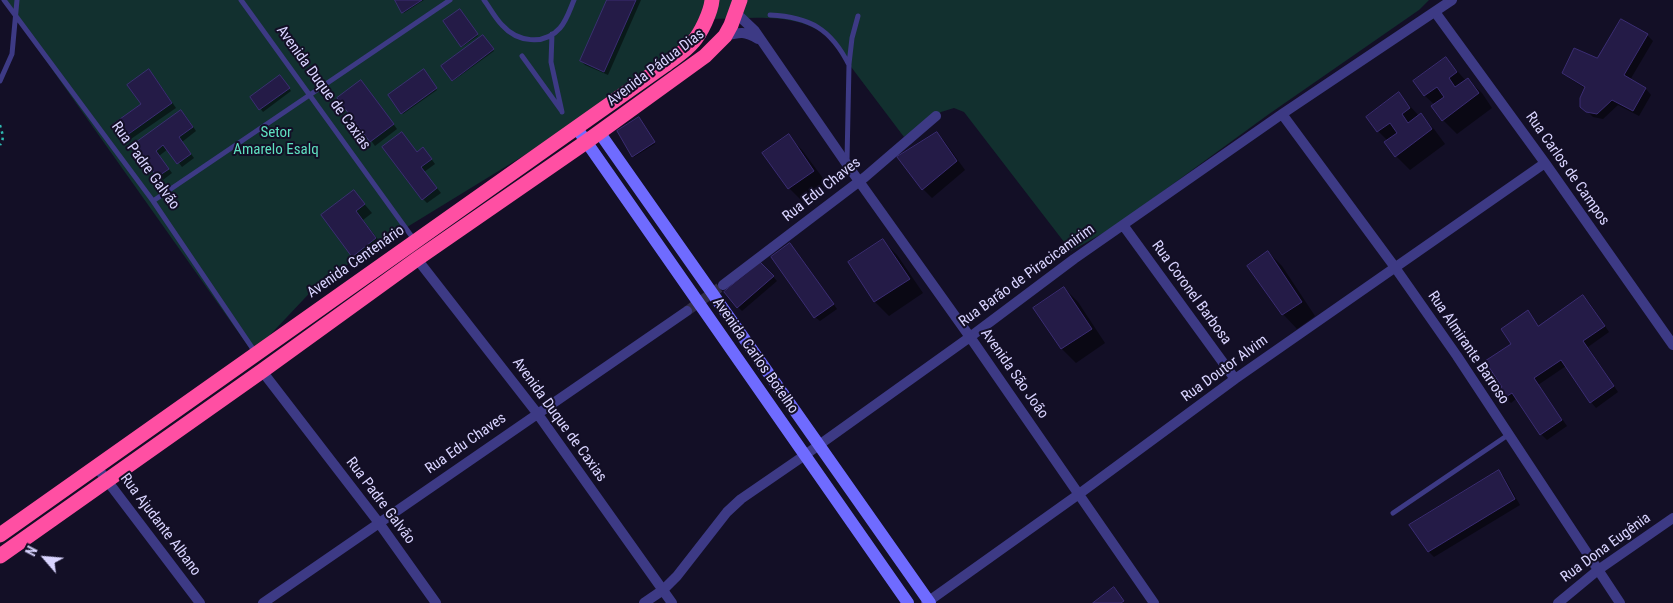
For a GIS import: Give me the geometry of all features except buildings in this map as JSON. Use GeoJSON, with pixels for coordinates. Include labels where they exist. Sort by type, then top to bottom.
{"type":"FeatureCollection","features":[{"type":"Feature","properties":{"kind":"highway","name":"Avenida Centenário"},"geometry":{"type":"LineString","coordinates":[[0,535],[665,65],[693,42],[712,7],[712,0]]}},
{"type":"Feature","properties":{"kind":"highway","name":"Avenida Pádua Dias"},"geometry":{"type":"LineString","coordinates":[[599,132],[705,56],[725,36],[738,7]]}},
{"type":"Feature","properties":{"kind":"highway"},"geometry":{"type":"LineString","coordinates":[[0,556],[599,132]]}},
{"type":"Feature","properties":{"kind":"main road","name":"Avenida Carlos Botelho"},"geometry":{"type":"LineString","coordinates":[[576,127],[908,603]]}},
{"type":"Feature","properties":{"kind":"main road","name":"Avenida Carlos Botelho"},"geometry":{"type":"LineString","coordinates":[[599,132],[928,602]]}},
{"type":"Feature","properties":{"kind":"street","name":"Rua Barão de Piracicamirim"},"geometry":{"type":"LineString","coordinates":[[644,603],[663,590],[677,576],[727,512],[741,499],[970,337],[1074,259],[1282,114],[1452,0]]}},
{"type":"Feature","properties":{"kind":"street","name":"Avenida São João"},"geometry":{"type":"LineString","coordinates":[[738,7],[1154,603]]}},
{"type":"Feature","properties":{"kind":"street","name":"Rua Carlos de Campos"},"geometry":{"type":"LineString","coordinates":[[1435,12],[1545,163],[1673,345]]}},
{"type":"Feature","properties":{"kind":"street"},"geometry":{"type":"LineString","coordinates":[[725,36],[748,33],[760,41]]}},
{"type":"Feature","properties":{"kind":"street","name":"Rua Almirante Barroso"},"geometry":{"type":"LineString","coordinates":[[1282,114],[1394,266],[1457,356],[1620,603]]}},
{"type":"Feature","properties":{"kind":"street","name":"Rua Edu Chaves"},"geometry":{"type":"LineString","coordinates":[[723,285],[860,180],[936,116]]}},
{"type":"Feature","properties":{"kind":"street","name":"Rua Doutor Alvim"},"geometry":{"type":"LineString","coordinates":[[928,602],[1235,379],[1394,266],[1545,163]]}},
{"type":"Feature","properties":{"kind":"street","name":"Rua Coronel Barbosa"},"geometry":{"type":"LineString","coordinates":[[1123,225],[1235,379]]}},
{"type":"Feature","properties":{"kind":"street","name":"Avenida Duque de Caxias"},"geometry":{"type":"LineString","coordinates":[[418,259],[537,413],[672,603]]}},
{"type":"Feature","properties":{"kind":"street","name":"Rua Edu Chaves"},"geometry":{"type":"LineString","coordinates":[[263,603],[686,311]]}},
{"type":"Feature","properties":{"kind":"street","name":"Rua Padre Galvão"},"geometry":{"type":"LineString","coordinates":[[262,371],[379,523],[436,603]]}},
{"type":"Feature","properties":{"kind":"street","name":"Rua Ajudante Albano"},"geometry":{"type":"LineString","coordinates":[[96,466],[200,603]]}},
{"type":"Feature","properties":{"kind":"street","name":"Rua Dona Eugênia"},"geometry":{"type":"LineString","coordinates":[[1558,603],[1598,570],[1673,518]]}},
{"type":"Feature","properties":{"kind":"lane","name":"Rua Padre Galvão"},"geometry":{"type":"LineString","coordinates":[[4,0],[153,201],[256,355]]}},
{"type":"Feature","properties":{"kind":"lane"},"geometry":{"type":"LineString","coordinates":[[0,81],[12,54],[17,0]]}},
{"type":"Feature","properties":{"kind":"lane","name":"Avenida Duque de Caxias"},"geometry":{"type":"LineString","coordinates":[[242,0],[415,242]]}},
{"type":"Feature","properties":{"kind":"lane"},"geometry":{"type":"LineString","coordinates":[[153,201],[450,0]]}},
{"type":"Feature","properties":{"kind":"lane"},"geometry":{"type":"LineString","coordinates":[[484,0],[501,25],[511,34],[527,40],[544,38],[560,28],[574,0]]}},
{"type":"Feature","properties":{"kind":"lane"},"geometry":{"type":"LineString","coordinates":[[770,15],[787,16],[822,29],[842,51],[849,65]]}},
{"type":"Feature","properties":{"kind":"lane"},"geometry":{"type":"LineString","coordinates":[[846,162],[849,65],[852,38],[858,16]]}},
{"type":"Feature","properties":{"kind":"lane"},"geometry":{"type":"LineString","coordinates":[[522,56],[562,112],[551,62],[552,34]]}},
{"type":"Feature","properties":{"kind":"lane"},"geometry":{"type":"LineString","coordinates":[[1393,513],[1508,435]]}},
{"type":"Feature","properties":{"kind":"path"},"geometry":{"type":"LineString","coordinates":[[0,125],[3,141],[0,145]]}},
{"type":"Feature","properties":{"kind":"green space","name":"Setor Amarelo Esalq"},"geometry":{"type":"Polygon","coordinates":[[[3,0],[1429,0],[1419,10],[1269,114],[1114,227],[1071,251],[964,112],[954,108],[941,112],[904,137],[830,39],[818,30],[804,24],[772,18],[708,19],[702,29],[559,134],[320,282],[253,353],[3,0]]]}},
{"type":"Feature","properties":{"kind":"tunnel"},"geometry":{"type":"LineString","coordinates":[[687,311],[723,285]]}}]}
